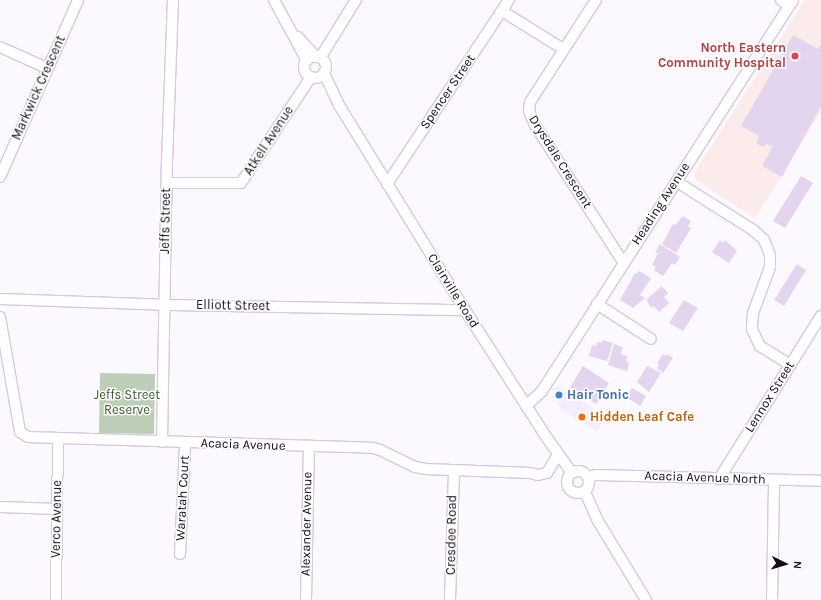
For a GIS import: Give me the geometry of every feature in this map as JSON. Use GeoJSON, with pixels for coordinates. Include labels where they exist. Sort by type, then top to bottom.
{"type":"FeatureCollection","features":[{"type":"Feature","properties":{"kind":"street","name":"Markwick Crescent"},"geometry":{"type":"LineString","coordinates":[[0,177],[78,0]]}},
{"type":"Feature","properties":{"kind":"street","name":"Jeffs Street"},"geometry":{"type":"LineString","coordinates":[[162,442],[167,183],[173,0]]}},
{"type":"Feature","properties":{"kind":"street"},"geometry":{"type":"LineString","coordinates":[[274,0],[307,61],[306,72],[313,78],[324,73],[326,66],[289,26]]}},
{"type":"Feature","properties":{"kind":"street"},"geometry":{"type":"LineString","coordinates":[[307,61],[318,57],[356,0]]}},
{"type":"Feature","properties":{"kind":"street","name":"Spencer Street"},"geometry":{"type":"LineString","coordinates":[[387,184],[509,0]]}},
{"type":"Feature","properties":{"kind":"street","name":"Drysdale Crescent"},"geometry":{"type":"LineString","coordinates":[[596,0],[530,102],[529,111],[531,118],[624,262]]}},
{"type":"Feature","properties":{"kind":"street","name":"Heading Avenue"},"geometry":{"type":"LineString","coordinates":[[526,406],[542,391],[677,182],[788,2]]}},
{"type":"Feature","properties":{"kind":"street"},"geometry":{"type":"LineString","coordinates":[[502,11],[563,49]]}},
{"type":"Feature","properties":{"kind":"street"},"geometry":{"type":"LineString","coordinates":[[0,47],[47,68]]}},
{"type":"Feature","properties":{"kind":"street","name":"Clairville Road"},"geometry":{"type":"LineString","coordinates":[[324,73],[339,105],[465,310],[526,406],[572,473]]}},
{"type":"Feature","properties":{"kind":"street","name":"Atkell Avenue"},"geometry":{"type":"LineString","coordinates":[[167,183],[241,183],[313,78]]}},
{"type":"Feature","properties":{"kind":"street","name":"Clairville Road"},"geometry":{"type":"LineString","coordinates":[[313,78],[339,105]]}},
{"type":"Feature","properties":{"kind":"street"},"geometry":{"type":"LineString","coordinates":[[677,182],[753,230],[764,240],[770,255],[770,267],[753,313],[752,329],[760,346],[790,365]]}},
{"type":"Feature","properties":{"kind":"street","name":"Elliott Street"},"geometry":{"type":"LineString","coordinates":[[0,299],[165,305],[465,310]]}},
{"type":"Feature","properties":{"kind":"street"},"geometry":{"type":"LineString","coordinates":[[597,304],[651,339]]}},
{"type":"Feature","properties":{"kind":"street","name":"Lennox Street"},"geometry":{"type":"LineString","coordinates":[[720,479],[821,316]]}},
{"type":"Feature","properties":{"kind":"street"},"geometry":{"type":"LineString","coordinates":[[0,317],[5,372]]}},
{"type":"Feature","properties":{"kind":"street","name":"Acacia Avenue"},"geometry":{"type":"LineString","coordinates":[[5,372],[20,432],[28,437],[309,448],[374,448],[415,468],[454,470]]}},
{"type":"Feature","properties":{"kind":"street","name":"Verco Avenue"},"geometry":{"type":"LineString","coordinates":[[56,600],[58,439]]}},
{"type":"Feature","properties":{"kind":"street","name":"Waratah Court"},"geometry":{"type":"LineString","coordinates":[[180,554],[185,443]]}},
{"type":"Feature","properties":{"kind":"street","name":"Alexander Avenue"},"geometry":{"type":"LineString","coordinates":[[306,600],[309,448]]}},
{"type":"Feature","properties":{"kind":"street"},"geometry":{"type":"LineString","coordinates":[[454,470],[530,473],[542,475],[547,473],[558,454]]}},
{"type":"Feature","properties":{"kind":"street","name":"Cresdee Road"},"geometry":{"type":"LineString","coordinates":[[450,600],[454,470]]}},
{"type":"Feature","properties":{"kind":"street"},"geometry":{"type":"LineString","coordinates":[[578,471],[584,473],[588,477],[589,485],[584,492],[577,494],[568,487],[568,480],[572,473],[578,471]]}},
{"type":"Feature","properties":{"kind":"street","name":"Acacia Avenue North"},"geometry":{"type":"LineString","coordinates":[[588,477],[597,475],[821,481]]}},
{"type":"Feature","properties":{"kind":"street"},"geometry":{"type":"LineString","coordinates":[[772,600],[774,480]]}},
{"type":"Feature","properties":{"kind":"street"},"geometry":{"type":"LineString","coordinates":[[584,492],[598,521],[646,600]]}},
{"type":"Feature","properties":{"kind":"street"},"geometry":{"type":"LineString","coordinates":[[0,507],[57,508]]}},
{"type":"Feature","properties":{"kind":"shaded area","name":"North Eastern Community Hospital"},"geometry":{"type":"Polygon","coordinates":[[[805,0],[821,0],[821,112],[755,218],[696,180],[694,173],[805,0]]]}},
{"type":"Feature","properties":{"kind":"shaded area"},"geometry":{"type":"Polygon","coordinates":[[[558,386],[606,417],[597,432],[561,409],[554,397],[554,387],[556,389],[558,386]]]}},
{"type":"Feature","properties":{"kind":"green space","name":"Jeffs Street Reserve"},"geometry":{"type":"Polygon","coordinates":[[[100,373],[155,374],[154,434],[99,433],[100,373]]]}},
{"type":"Feature","properties":{"kind":"building"},"geometry":{"type":"Polygon","coordinates":[[[793,35],[818,49],[821,44],[821,106],[782,177],[762,166],[773,146],[765,144],[764,147],[756,143],[759,136],[741,126],[793,35]]]}},
{"type":"Feature","properties":{"kind":"building"},"geometry":{"type":"Polygon","coordinates":[[[801,176],[813,183],[785,228],[773,221],[801,176]]]}},
{"type":"Feature","properties":{"kind":"building"},"geometry":{"type":"Polygon","coordinates":[[[683,216],[691,221],[688,226],[691,228],[676,253],[662,244],[673,224],[675,225],[683,216]]]}},
{"type":"Feature","properties":{"kind":"building"},"geometry":{"type":"Polygon","coordinates":[[[720,240],[723,243],[725,240],[737,251],[729,263],[712,252],[720,240]]]}},
{"type":"Feature","properties":{"kind":"building"},"geometry":{"type":"Polygon","coordinates":[[[660,244],[680,257],[675,265],[672,263],[663,276],[654,270],[656,267],[652,265],[658,253],[655,252],[660,244]]]}},
{"type":"Feature","properties":{"kind":"building"},"geometry":{"type":"Polygon","coordinates":[[[797,264],[806,270],[784,306],[774,300],[797,264]]]}},
{"type":"Feature","properties":{"kind":"building"},"geometry":{"type":"Polygon","coordinates":[[[639,271],[651,278],[640,295],[645,298],[633,308],[620,300],[635,273],[636,274],[639,271]]]}},
{"type":"Feature","properties":{"kind":"building"},"geometry":{"type":"Polygon","coordinates":[[[662,286],[668,293],[664,297],[669,303],[659,312],[654,306],[652,308],[646,300],[662,286]]]}},
{"type":"Feature","properties":{"kind":"building"},"geometry":{"type":"Polygon","coordinates":[[[684,300],[698,308],[683,331],[669,323],[684,300]]]}},
{"type":"Feature","properties":{"kind":"building"},"geometry":{"type":"Polygon","coordinates":[[[602,340],[613,343],[607,361],[589,356],[592,345],[596,346],[597,342],[602,343],[602,340]]]}},
{"type":"Feature","properties":{"kind":"building"},"geometry":{"type":"Polygon","coordinates":[[[614,344],[623,347],[621,354],[627,356],[626,362],[629,363],[627,371],[608,365],[614,344]]]}},
{"type":"Feature","properties":{"kind":"building"},"geometry":{"type":"Polygon","coordinates":[[[663,354],[666,356],[667,354],[673,358],[663,373],[657,368],[659,365],[657,363],[663,354]]]}},
{"type":"Feature","properties":{"kind":"building"},"geometry":{"type":"Polygon","coordinates":[[[583,366],[609,383],[596,404],[570,387],[583,366]]]}},
{"type":"Feature","properties":{"kind":"building"},"geometry":{"type":"Polygon","coordinates":[[[647,366],[661,373],[649,392],[637,382],[647,366]]]}},
{"type":"Feature","properties":{"kind":"building"},"geometry":{"type":"Polygon","coordinates":[[[632,388],[646,396],[640,406],[626,397],[632,388]]]}},
{"type":"Feature","properties":{"kind":"place","name":"North Eastern Community Hospital"},"geometry":{"type":"Point","coordinates":[795,56]}},
{"type":"Feature","properties":{"kind":"place","name":"Hair Tonic"},"geometry":{"type":"Point","coordinates":[559,395]}},
{"type":"Feature","properties":{"kind":"place","name":"Hidden Leaf Cafe"},"geometry":{"type":"Point","coordinates":[582,417]}}]}
